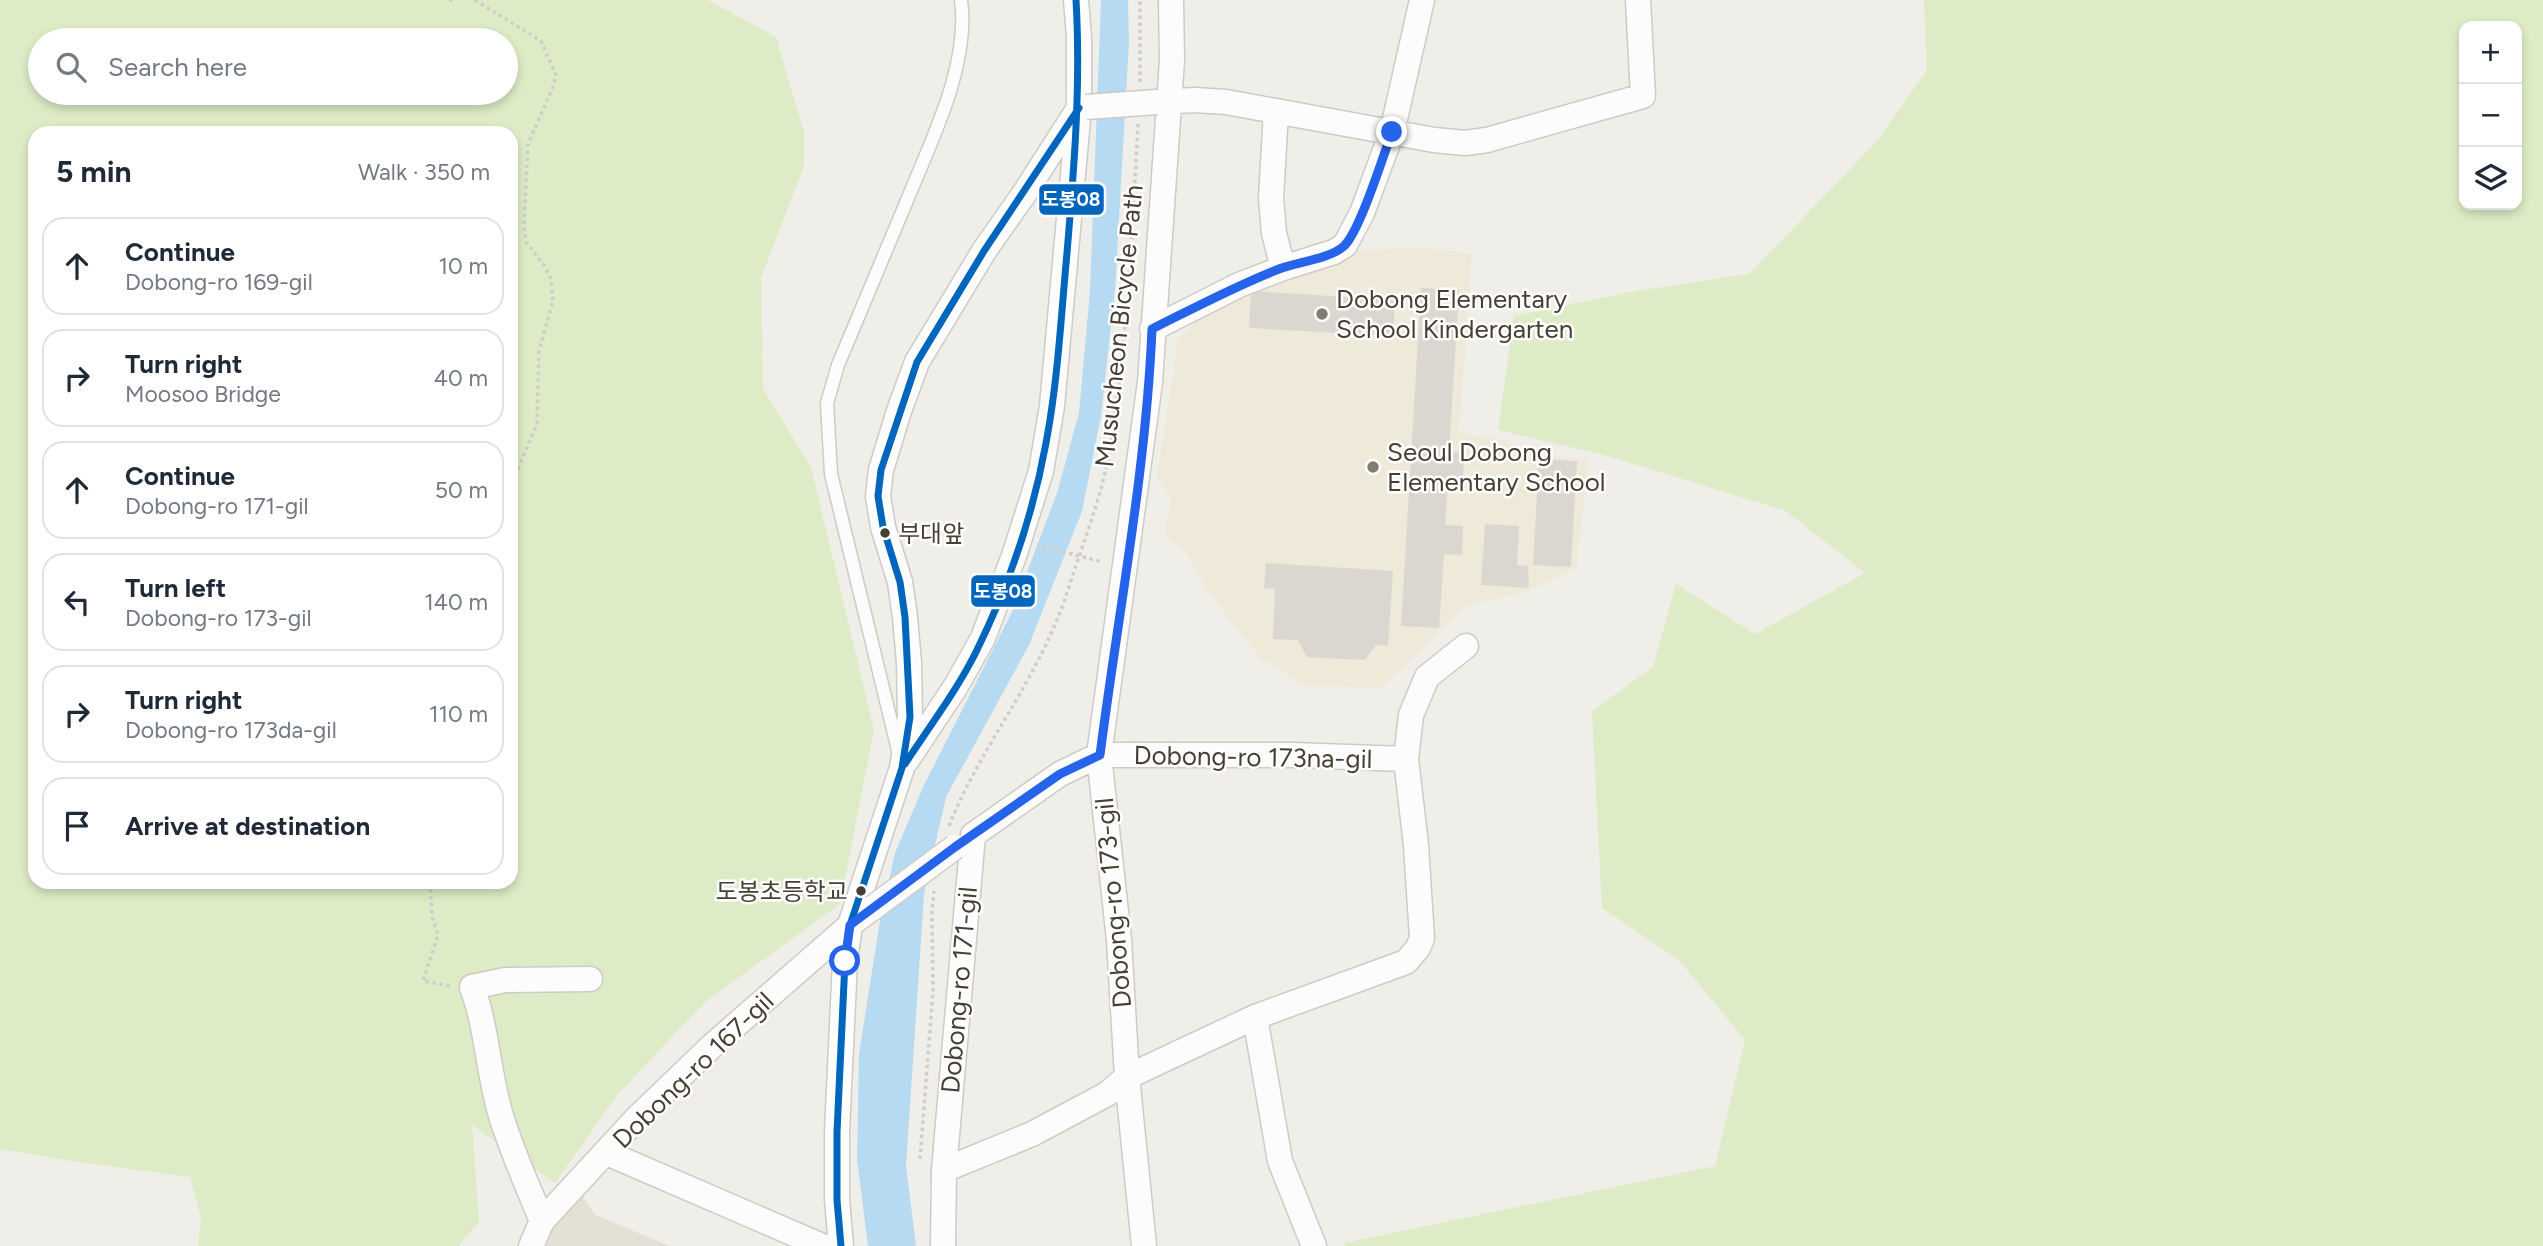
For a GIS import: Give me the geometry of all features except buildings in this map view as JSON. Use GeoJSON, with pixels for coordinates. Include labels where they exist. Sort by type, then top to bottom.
{"type":"FeatureCollection","features":[{"type":"Feature","properties":{"kind":"street"},"geometry":{"type":"LineString","coordinates":[[902,768],[956,686],[983,638],[1015,553],[1041,471],[1052,405],[1082,107],[1076,0]]}},
{"type":"Feature","properties":{"kind":"street","name":"Dobong-ro 173-gil"},"geometry":{"type":"LineString","coordinates":[[1144,1246],[1127,1077],[1119,940],[1100,755],[1150,382],[1151,102],[1172,60],[1171,0]]}},
{"type":"Feature","properties":{"kind":"street"},"geometry":{"type":"LineString","coordinates":[[1152,329],[1239,285],[1334,252],[1345,245],[1362,213],[1392,132],[1423,0]]}},
{"type":"Feature","properties":{"kind":"street"},"geometry":{"type":"LineString","coordinates":[[1082,107],[1151,102],[1226,102],[1444,141],[1465,143],[1487,140],[1643,96],[1637,0]]}},
{"type":"Feature","properties":{"kind":"street"},"geometry":{"type":"LineString","coordinates":[[841,1246],[837,1200],[837,1132],[845,961],[902,768],[910,717],[909,663],[900,582],[883,527],[878,495],[881,470],[898,411],[917,362],[984,251],[1082,107]]}},
{"type":"Feature","properties":{"kind":"street"},"geometry":{"type":"LineString","coordinates":[[1276,112],[1271,198],[1274,233],[1283,268]]}},
{"type":"Feature","properties":{"kind":"street"},"geometry":{"type":"LineString","coordinates":[[944,1170],[1032,1134],[1107,1094],[1127,1077],[1255,1017],[1406,962],[1418,948],[1422,938],[1416,845],[1406,759],[1411,715],[1427,677],[1465,646]]}},
{"type":"Feature","properties":{"kind":"street"},"geometry":{"type":"LineString","coordinates":[[958,837],[1060,774],[1100,755]]}},
{"type":"Feature","properties":{"kind":"street","name":"Dobong-ro 173na-gil"},"geometry":{"type":"LineString","coordinates":[[1100,755],[1292,755],[1406,759]]}},
{"type":"Feature","properties":{"kind":"street","name":"Dobong-ro 167-gil"},"geometry":{"type":"LineString","coordinates":[[531,1246],[542,1221],[637,1118],[713,1045],[855,921],[958,837]]}},
{"type":"Feature","properties":{"kind":"street","name":"Dobong-ro 171-gil"},"geometry":{"type":"LineString","coordinates":[[943,1246],[958,837]]}},
{"type":"Feature","properties":{"kind":"street"},"geometry":{"type":"LineString","coordinates":[[542,1221],[502,1119],[484,1024],[472,987],[505,980],[590,978]]}},
{"type":"Feature","properties":{"kind":"street"},"geometry":{"type":"LineString","coordinates":[[1255,1017],[1280,1161],[1314,1246]]}},
{"type":"Feature","properties":{"kind":"street"},"geometry":{"type":"LineString","coordinates":[[607,1153],[822,1246]]}},
{"type":"Feature","properties":{"kind":"lane"},"geometry":{"type":"LineString","coordinates":[[902,768],[831,474],[827,403],[838,365],[939,123],[956,65],[964,21],[961,0]]}},
{"type":"Feature","properties":{"kind":"path"},"geometry":{"type":"LineString","coordinates":[[449,0],[455,0]]}},
{"type":"Feature","properties":{"kind":"path"},"geometry":{"type":"LineString","coordinates":[[475,0],[541,41],[556,75],[528,145],[524,225],[526,242],[551,279],[553,300],[539,351],[537,424],[518,469]]}},
{"type":"Feature","properties":{"kind":"path","name":"Musucheon Bicycle Path"},"geometry":{"type":"LineString","coordinates":[[958,837],[968,786],[1053,630],[1099,498],[1113,424],[1128,277],[1151,102],[1140,0]]}},
{"type":"Feature","properties":{"kind":"path"},"geometry":{"type":"LineString","coordinates":[[1033,543],[1079,556]]}},
{"type":"Feature","properties":{"kind":"path"},"geometry":{"type":"LineString","coordinates":[[920,1160],[933,990],[932,910],[935,883]]}},
{"type":"Feature","properties":{"kind":"path"},"geometry":{"type":"LineString","coordinates":[[430,889],[432,917],[438,935],[423,981],[472,987]]}},
{"type":"Feature","properties":{"kind":"shaded area","name":"Seoul Dobong Elementary School"},"geometry":{"type":"Polygon","coordinates":[[[1414,247],[1472,253],[1459,433],[1502,440],[1539,454],[1588,459],[1577,567],[1526,592],[1464,606],[1381,688],[1306,686],[1260,658],[1207,590],[1185,551],[1164,535],[1171,499],[1157,476],[1178,340],[1204,313],[1258,280],[1354,251],[1414,247]]]}},
{"type":"Feature","properties":{"kind":"shaded area"},"geometry":{"type":"Polygon","coordinates":[[[574,1183],[595,1215],[670,1246],[535,1246],[574,1183]]]}},
{"type":"Feature","properties":{"kind":"green space"},"geometry":{"type":"Polygon","coordinates":[[[0,0],[708,0],[776,37],[804,132],[804,166],[761,278],[763,389],[811,467],[874,730],[840,904],[705,1002],[617,1095],[555,1183],[472,1125],[479,1222],[458,1246],[198,1246],[201,1218],[190,1177],[0,1149],[0,0]]]}},
{"type":"Feature","properties":{"kind":"green space"},"geometry":{"type":"Polygon","coordinates":[[[1924,0],[2543,0],[2543,1246],[1346,1246],[1344,1243],[1715,1166],[1745,1040],[1679,960],[1602,908],[1592,711],[1653,667],[1676,584],[1755,634],[1865,573],[1786,511],[1608,456],[1498,430],[1514,316],[1630,292],[1749,274],[1878,140],[1927,70],[1924,0]]]}},
{"type":"Feature","properties":{"kind":"water"},"geometry":{"type":"Polygon","coordinates":[[[1101,0],[1128,0],[1129,41],[1115,290],[1101,416],[1082,511],[1029,645],[946,797],[924,894],[906,1166],[916,1246],[868,1246],[857,1159],[859,1054],[880,921],[895,853],[924,785],[1012,612],[1057,493],[1079,413],[1090,291],[1101,0]]]}},
{"type":"Feature","properties":{"kind":"transit line","name":"도봉08"},"geometry":{"type":"LineString","coordinates":[[905,764],[960,681],[988,627],[1018,550],[1041,470],[1056,372],[1072,190],[1077,95],[1076,0]]}},
{"type":"Feature","properties":{"kind":"transit line","name":"도봉08"},"geometry":{"type":"LineString","coordinates":[[841,1246],[837,1200],[837,1132],[845,961],[850,925],[902,768],[910,717],[905,617],[900,582],[883,527],[878,496],[881,470],[917,362],[984,251],[1079,108]]}},
{"type":"Feature","properties":{"kind":"place","name":"Dobong Elementary School Kindergarten"},"geometry":{"type":"Point","coordinates":[1322,314]}},
{"type":"Feature","properties":{"kind":"place","name":"Seoul Dobong Elementary School"},"geometry":{"type":"Point","coordinates":[1373,467]}},
{"type":"Feature","properties":{"kind":"place","name":"부대앞"},"geometry":{"type":"Point","coordinates":[885,533]}},
{"type":"Feature","properties":{"kind":"place","name":"도봉초등학교"},"geometry":{"type":"Point","coordinates":[861,891]}},
{"type":"Feature","properties":{"kind":"route"},"geometry":{"type":"LineString","coordinates":[[845,961],[850,925],[1060,774],[1100,755],[1150,382],[1152,329],[1239,285],[1334,252],[1345,245],[1362,213],[1392,132]]}}]}
